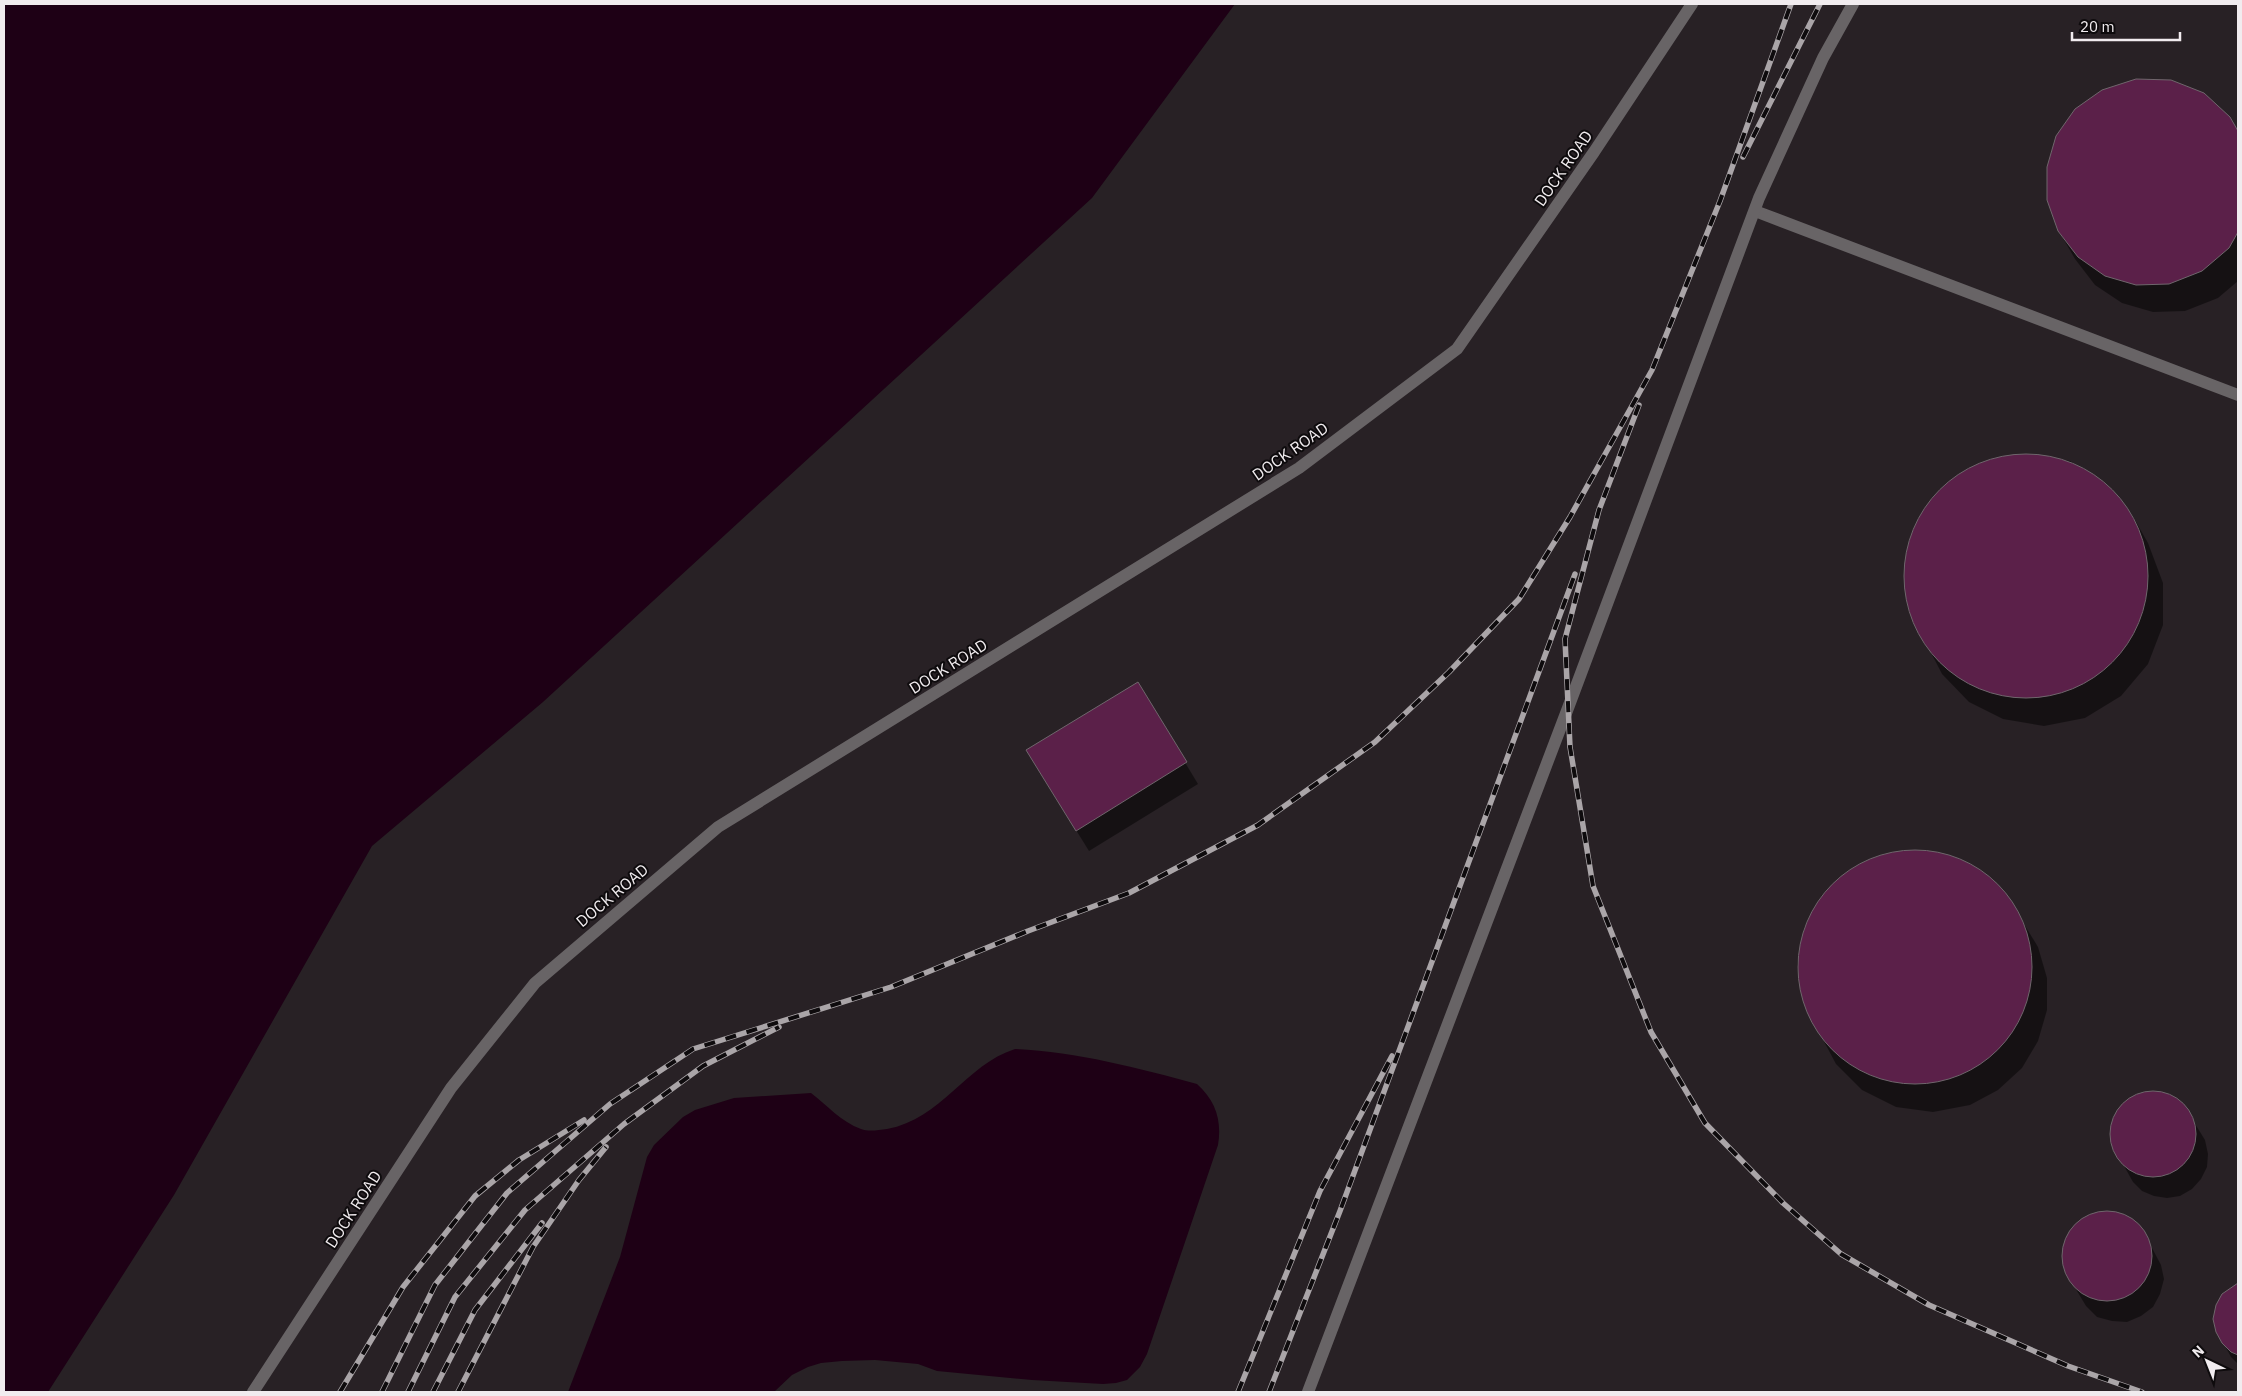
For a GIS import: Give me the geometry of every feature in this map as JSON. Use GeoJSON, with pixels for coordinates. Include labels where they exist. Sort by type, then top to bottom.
{"type":"FeatureCollection","features":[{"type":"Feature","properties":{"kind":"street","name":"DOCK ROAD"},"geometry":{"type":"LineString","coordinates":[[253,1392],[451,1088],[535,983],[718,826],[1299,468],[1457,349],[1594,152],[1692,4]]}},
{"type":"Feature","properties":{"kind":"street"},"geometry":{"type":"LineString","coordinates":[[1308,1392],[1754,211],[1823,58],[1853,4]]}},
{"type":"Feature","properties":{"kind":"street"},"geometry":{"type":"LineString","coordinates":[[1754,211],[2238,395]]}},
{"type":"Feature","properties":{"kind":"shaded area"},"geometry":{"type":"Polygon","coordinates":[[[4,4],[1235,4],[1092,198],[543,702],[372,846],[174,1195],[48,1392],[4,1392],[4,4]]]}},
{"type":"Feature","properties":{"kind":"shaded area"},"geometry":{"type":"Polygon","coordinates":[[[1015,1049],[1084,1057],[1197,1084],[1209,1097],[1216,1112],[1219,1128],[1218,1145],[1147,1354],[1140,1367],[1127,1380],[1103,1384],[1032,1380],[937,1371],[918,1364],[875,1360],[821,1363],[808,1367],[792,1375],[774,1392],[568,1392],[620,1257],[647,1157],[654,1145],[683,1117],[695,1110],[734,1098],[811,1093],[841,1118],[854,1126],[867,1130],[887,1129],[923,1115],[982,1067],[997,1057],[1015,1049]]]}},
{"type":"Feature","properties":{"kind":"building"},"geometry":{"type":"Polygon","coordinates":[[[2136,79],[2171,80],[2204,93],[2230,117],[2238,131],[2238,232],[2229,248],[2202,271],[2169,284],[2136,285],[2105,276],[2078,257],[2058,231],[2047,200],[2047,167],[2056,136],[2075,109],[2102,90],[2136,79]]]}},
{"type":"Feature","properties":{"kind":"building"},"geometry":{"type":"Polygon","coordinates":[[[2038,454],[2061,459],[2084,468],[2112,490],[2128,508],[2139,529],[2146,552],[2148,576],[2146,600],[2139,623],[2128,644],[2112,662],[2094,678],[2073,689],[2038,698],[2014,698],[1979,689],[1958,678],[1924,644],[1913,623],[1906,600],[1904,564],[1913,529],[1924,508],[1958,474],[1979,463],[2002,456],[2038,454]]]}},
{"type":"Feature","properties":{"kind":"building"},"geometry":{"type":"Polygon","coordinates":[[[1138,682],[1187,762],[1076,831],[1026,750],[1138,682]]]}},
{"type":"Feature","properties":{"kind":"building"},"geometry":{"type":"Polygon","coordinates":[[[1903,850],[1927,850],[1960,858],[1970,863],[1990,876],[2006,892],[2024,922],[2032,955],[2032,979],[2024,1012],[2006,1042],[1990,1058],[1960,1076],[1927,1084],[1903,1084],[1870,1076],[1860,1071],[1840,1058],[1824,1042],[1806,1012],[1798,979],[1798,955],[1806,922],[1811,912],[1824,892],[1840,876],[1870,858],[1903,850]]]}},
{"type":"Feature","properties":{"kind":"building"},"geometry":{"type":"Polygon","coordinates":[[[2153,1091],[2170,1094],[2189,1110],[2193,1117],[2196,1134],[2193,1151],[2177,1170],[2170,1174],[2153,1177],[2136,1174],[2117,1158],[2113,1151],[2110,1134],[2113,1117],[2129,1098],[2136,1094],[2153,1091]]]}},
{"type":"Feature","properties":{"kind":"building"},"geometry":{"type":"Polygon","coordinates":[[[2107,1211],[2124,1215],[2139,1224],[2148,1239],[2152,1256],[2148,1273],[2139,1288],[2124,1297],[2107,1301],[2090,1297],[2075,1288],[2066,1273],[2062,1256],[2066,1239],[2075,1224],[2090,1215],[2107,1211]]]}},
{"type":"Feature","properties":{"kind":"building"},"geometry":{"type":"Polygon","coordinates":[[[2238,1283],[2238,1355],[2231,1352],[2222,1343],[2216,1332],[2213,1319],[2216,1305],[2222,1294],[2238,1283]]]}},
{"type":"Feature","properties":{"kind":"railway"},"geometry":{"type":"LineString","coordinates":[[382,1392],[435,1285],[507,1193],[610,1104],[693,1049],[891,987],[1028,931],[1129,893],[1258,825],[1375,742],[1449,672],[1519,599],[1570,517],[1652,370],[1720,201],[1791,4]]}},
{"type":"Feature","properties":{"kind":"railway"},"geometry":{"type":"LineString","coordinates":[[1743,157],[1820,4]]}},
{"type":"Feature","properties":{"kind":"railway"},"geometry":{"type":"LineString","coordinates":[[1639,405],[1599,510],[1565,639],[1570,747],[1593,886],[1651,1032],[1705,1123],[1783,1203],[1841,1254],[1929,1305],[2068,1366],[2142,1392]]}},
{"type":"Feature","properties":{"kind":"railway"},"geometry":{"type":"LineString","coordinates":[[1269,1392],[1340,1211],[1575,574]]}},
{"type":"Feature","properties":{"kind":"railway"},"geometry":{"type":"LineString","coordinates":[[408,1392],[455,1297],[525,1210],[624,1124],[703,1066],[779,1027]]}},
{"type":"Feature","properties":{"kind":"railway"},"geometry":{"type":"LineString","coordinates":[[1238,1392],[1320,1191],[1392,1056]]}},
{"type":"Feature","properties":{"kind":"railway"},"geometry":{"type":"LineString","coordinates":[[340,1392],[403,1287],[475,1196],[519,1160],[584,1120]]}},
{"type":"Feature","properties":{"kind":"railway"},"geometry":{"type":"LineString","coordinates":[[458,1392],[533,1247],[579,1180],[606,1147]]}},
{"type":"Feature","properties":{"kind":"railway"},"geometry":{"type":"LineString","coordinates":[[433,1392],[475,1310],[542,1223]]}}]}
